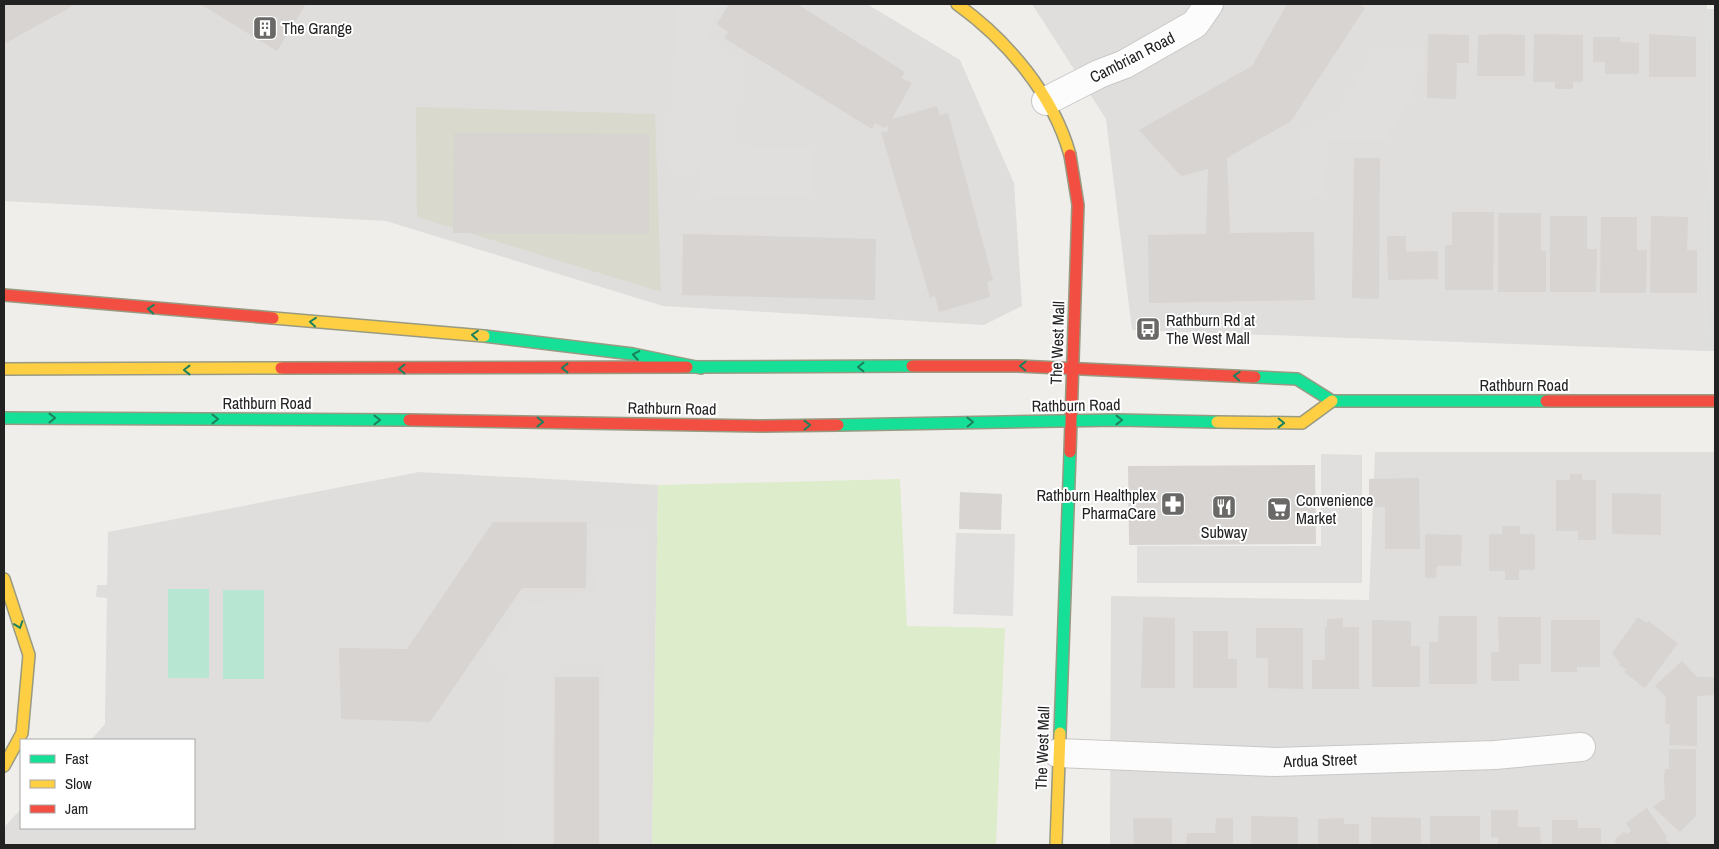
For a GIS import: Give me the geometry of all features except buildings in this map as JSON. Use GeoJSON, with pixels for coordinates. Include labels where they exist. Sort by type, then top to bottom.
{"type":"FeatureCollection","features":[{"type":"Feature","properties":{"kind":"main road","name":"The West Mall"},"geometry":{"type":"LineString","coordinates":[[957,4],[980,19],[992,32],[1018,61],[1046,101],[1064,138],[1073,171],[1078,205],[1056,845]]}},
{"type":"Feature","properties":{"kind":"main road"},"geometry":{"type":"LineString","coordinates":[[4,295],[514,338],[633,354],[701,368]]}},
{"type":"Feature","properties":{"kind":"main road","name":"Rathburn Road"},"geometry":{"type":"LineString","coordinates":[[4,369],[1072,368],[1297,379],[1332,400],[1715,401]]}},
{"type":"Feature","properties":{"kind":"main road","name":"Rathburn Road"},"geometry":{"type":"LineString","coordinates":[[4,418],[488,421],[759,426],[1070,421],[1302,423],[1332,400]]}},
{"type":"Feature","properties":{"kind":"main road"},"geometry":{"type":"LineString","coordinates":[[4,579],[29,655],[22,733],[4,766]]}},
{"type":"Feature","properties":{"kind":"street","name":"Cambrian Road"},"geometry":{"type":"LineString","coordinates":[[1046,101],[1099,74],[1124,64],[1196,24],[1209,4]]}},
{"type":"Feature","properties":{"kind":"street","name":"Ardua Street"},"geometry":{"type":"LineString","coordinates":[[1058,753],[1275,762],[1495,755],[1581,747]]}},
{"type":"Feature","properties":{"kind":"shaded area"},"geometry":{"type":"Polygon","coordinates":[[[4,4],[867,4],[960,60],[1014,183],[1022,306],[984,325],[663,306],[386,221],[4,201],[4,4]]]}},
{"type":"Feature","properties":{"kind":"shaded area"},"geometry":{"type":"Polygon","coordinates":[[[675,4],[721,4],[706,39],[738,61],[735,146],[813,149],[811,197],[700,194],[700,170],[670,170],[675,4]]]}},
{"type":"Feature","properties":{"kind":"shaded area"},"geometry":{"type":"Polygon","coordinates":[[[1032,4],[1707,4],[1705,351],[1132,330],[1106,119],[1032,4]]]}},
{"type":"Feature","properties":{"kind":"shaded area"},"geometry":{"type":"Polygon","coordinates":[[[1707,9],[1715,9],[1715,351],[1705,351],[1707,9]]]}},
{"type":"Feature","properties":{"kind":"shaded area"},"geometry":{"type":"Polygon","coordinates":[[[1710,44],[1715,44],[1715,312],[1709,312],[1710,44]]]}},
{"type":"Feature","properties":{"kind":"shaded area"},"geometry":{"type":"Polygon","coordinates":[[[1377,48],[1418,50],[1415,91],[1385,140],[1321,139],[1323,197],[1299,199],[1301,128],[1329,126],[1377,48]]]}},
{"type":"Feature","properties":{"kind":"shaded area"},"geometry":{"type":"Polygon","coordinates":[[[416,107],[655,114],[661,292],[417,217],[416,107]]]}},
{"type":"Feature","properties":{"kind":"shaded area"},"geometry":{"type":"Polygon","coordinates":[[[1375,452],[1715,452],[1715,845],[1110,845],[1111,596],[1369,600],[1375,452]]]}},
{"type":"Feature","properties":{"kind":"shaded area"},"geometry":{"type":"Polygon","coordinates":[[[1321,454],[1362,455],[1362,583],[1137,583],[1137,546],[1321,546],[1321,454]]]}},
{"type":"Feature","properties":{"kind":"shaded area"},"geometry":{"type":"Polygon","coordinates":[[[419,472],[658,485],[652,845],[4,845],[4,827],[20,810],[20,829],[195,829],[195,739],[92,739],[105,724],[107,598],[96,597],[97,585],[107,585],[108,532],[419,472]]]}},
{"type":"Feature","properties":{"kind":"shaded area"},"geometry":{"type":"Polygon","coordinates":[[[648,529],[648,845],[601,845],[602,663],[553,664],[552,845],[511,845],[510,675],[486,658],[523,605],[598,597],[599,530],[648,529]]]}},
{"type":"Feature","properties":{"kind":"shaded area"},"geometry":{"type":"Polygon","coordinates":[[[956,533],[1015,534],[1013,616],[953,614],[956,533]]]}},
{"type":"Feature","properties":{"kind":"green space"},"geometry":{"type":"Polygon","coordinates":[[[900,479],[907,626],[1005,628],[996,845],[652,845],[658,485],[900,479]]]}},
{"type":"Feature","properties":{"kind":"green space"},"geometry":{"type":"Polygon","coordinates":[[[168,589],[209,589],[209,678],[168,678],[168,589]]]}},
{"type":"Feature","properties":{"kind":"green space"},"geometry":{"type":"Polygon","coordinates":[[[223,590],[264,590],[264,679],[223,679],[223,590]]]}},
{"type":"Feature","properties":{"kind":"traffic: fast"},"geometry":{"type":"LineString","coordinates":[[484,336],[633,354],[701,368]]}},
{"type":"Feature","properties":{"kind":"traffic: fast"},"geometry":{"type":"LineString","coordinates":[[687,367],[912,366]]}},
{"type":"Feature","properties":{"kind":"traffic: fast"},"geometry":{"type":"LineString","coordinates":[[1255,377],[1297,379],[1332,401],[1546,401]]}},
{"type":"Feature","properties":{"kind":"traffic: fast"},"geometry":{"type":"LineString","coordinates":[[4,418],[409,420]]}},
{"type":"Feature","properties":{"kind":"traffic: fast"},"geometry":{"type":"LineString","coordinates":[[838,425],[1117,420],[1217,422]]}},
{"type":"Feature","properties":{"kind":"traffic: fast"},"geometry":{"type":"LineString","coordinates":[[1060,733],[1070,452]]}},
{"type":"Feature","properties":{"kind":"traffic: slow"},"geometry":{"type":"LineString","coordinates":[[957,4],[993,34],[1026,70],[1052,111],[1070,155]]}},
{"type":"Feature","properties":{"kind":"traffic: slow"},"geometry":{"type":"LineString","coordinates":[[273,318],[484,336]]}},
{"type":"Feature","properties":{"kind":"traffic: slow"},"geometry":{"type":"LineString","coordinates":[[4,369],[281,368]]}},
{"type":"Feature","properties":{"kind":"traffic: slow"},"geometry":{"type":"LineString","coordinates":[[1217,422],[1302,423],[1332,401]]}},
{"type":"Feature","properties":{"kind":"traffic: slow"},"geometry":{"type":"LineString","coordinates":[[4,579],[29,655],[22,733],[4,766]]}},
{"type":"Feature","properties":{"kind":"traffic: slow"},"geometry":{"type":"LineString","coordinates":[[1056,845],[1060,733]]}},
{"type":"Feature","properties":{"kind":"traffic: jam"},"geometry":{"type":"LineString","coordinates":[[1070,155],[1078,205],[1070,452]]}},
{"type":"Feature","properties":{"kind":"traffic: jam"},"geometry":{"type":"LineString","coordinates":[[4,295],[273,318]]}},
{"type":"Feature","properties":{"kind":"traffic: jam"},"geometry":{"type":"LineString","coordinates":[[912,366],[1018,366],[1255,377]]}},
{"type":"Feature","properties":{"kind":"traffic: jam"},"geometry":{"type":"LineString","coordinates":[[281,368],[687,367]]}},
{"type":"Feature","properties":{"kind":"traffic: jam"},"geometry":{"type":"LineString","coordinates":[[1546,401],[1715,401]]}},
{"type":"Feature","properties":{"kind":"traffic: jam"},"geometry":{"type":"LineString","coordinates":[[409,420],[759,426],[838,425]]}},
{"type":"Feature","properties":{"kind":"place","name":"The Grange"},"geometry":{"type":"Point","coordinates":[265,28]}},
{"type":"Feature","properties":{"kind":"place","name":"Rathburn Rd at The West Mall"},"geometry":{"type":"Point","coordinates":[1148,329]}},
{"type":"Feature","properties":{"kind":"place","name":"Rathburn Healthplex PharmaCare"},"geometry":{"type":"Point","coordinates":[1173,504]}},
{"type":"Feature","properties":{"kind":"place","name":"Subway"},"geometry":{"type":"Point","coordinates":[1224,507]}},
{"type":"Feature","properties":{"kind":"place","name":"Convenience Market"},"geometry":{"type":"Point","coordinates":[1279,509]}}]}
